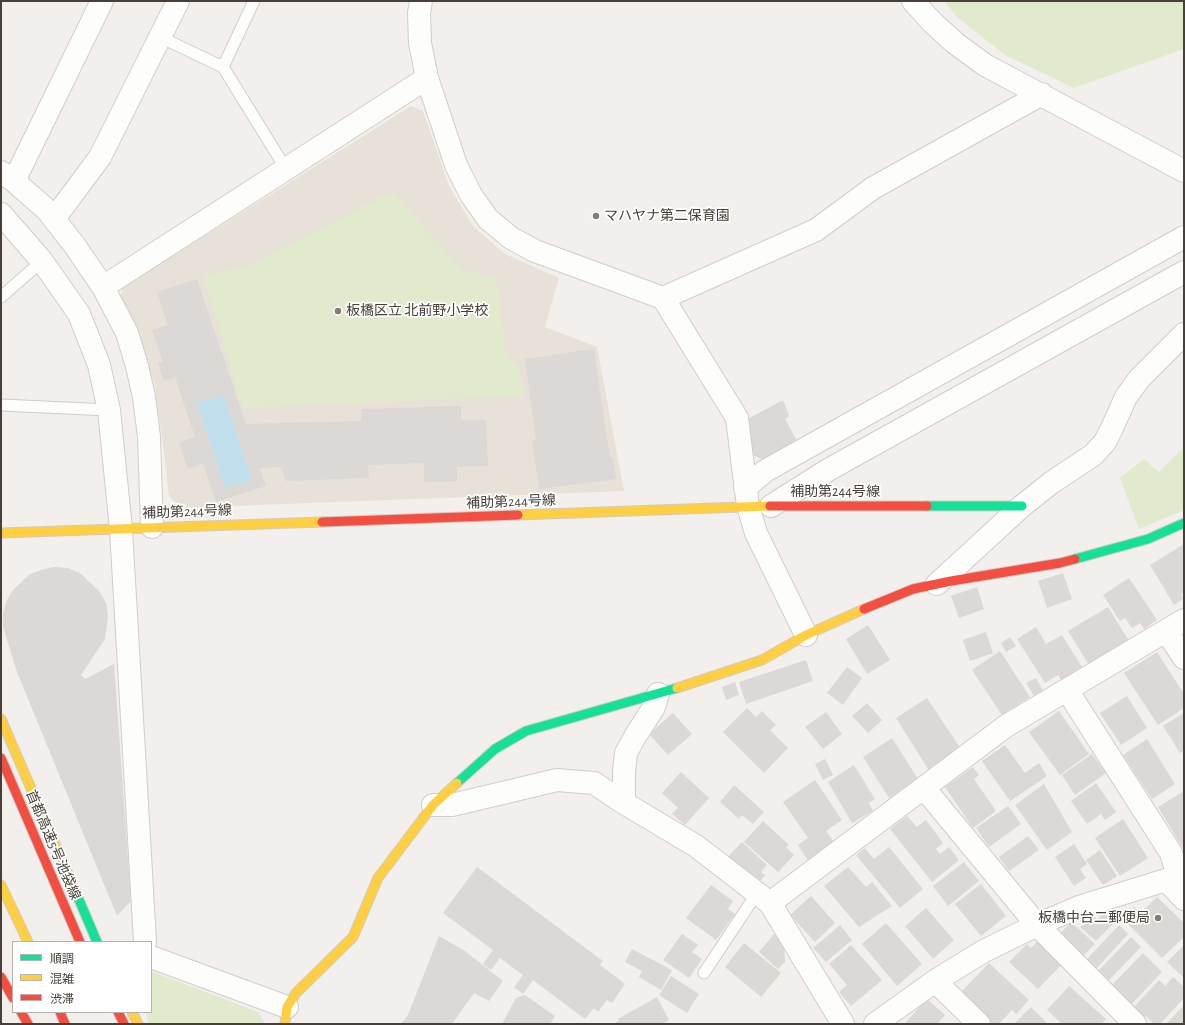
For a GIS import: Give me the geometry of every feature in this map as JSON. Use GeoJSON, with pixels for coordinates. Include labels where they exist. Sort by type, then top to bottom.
{"type":"FeatureCollection","features":[{"type":"Feature","properties":{"kind":"main road","name":"補助第244号線"},"geometry":{"type":"LineString","coordinates":[[1,533],[501,516],[747,497],[771,506],[1022,506]]}},
{"type":"Feature","properties":{"kind":"main road"},"geometry":{"type":"LineString","coordinates":[[286,1016],[296,993],[353,937],[378,878],[433,805],[495,749],[526,731],[658,694],[762,660],[806,635],[854,613],[913,589],[1060,563],[1148,539],[1184,523]]}},
{"type":"Feature","properties":{"kind":"main road"},"geometry":{"type":"LineString","coordinates":[[1,719],[95,941]]}},
{"type":"Feature","properties":{"kind":"main road","name":"首都高速5号池袋線"},"geometry":{"type":"LineString","coordinates":[[1,758],[95,941]]}},
{"type":"Feature","properties":{"kind":"main road"},"geometry":{"type":"LineString","coordinates":[[1,885],[28,941]]}},
{"type":"Feature","properties":{"kind":"main road"},"geometry":{"type":"LineString","coordinates":[[1,977],[12,996]]}},
{"type":"Feature","properties":{"kind":"main road"},"geometry":{"type":"LineString","coordinates":[[22,1013],[28,1024]]}},
{"type":"Feature","properties":{"kind":"main road"},"geometry":{"type":"LineString","coordinates":[[60,1013],[65,1024]]}},
{"type":"Feature","properties":{"kind":"main road"},"geometry":{"type":"LineString","coordinates":[[114,1013],[118,1024]]}},
{"type":"Feature","properties":{"kind":"main road"},"geometry":{"type":"LineString","coordinates":[[118,1013],[124,1024]]}},
{"type":"Feature","properties":{"kind":"main road"},"geometry":{"type":"LineString","coordinates":[[132,1013],[138,1024]]}},
{"type":"Feature","properties":{"kind":"street"},"geometry":{"type":"LineString","coordinates":[[102,1],[7,176],[47,210],[75,246],[103,287],[127,333],[144,397],[149,437],[152,527]]}},
{"type":"Feature","properties":{"kind":"street"},"geometry":{"type":"LineString","coordinates":[[54,219],[100,157],[178,1]]}},
{"type":"Feature","properties":{"kind":"street"},"geometry":{"type":"LineString","coordinates":[[421,1],[419,13],[420,43],[427,78],[456,165],[471,195],[488,219],[511,238],[535,251],[663,298],[736,418],[747,497],[756,533],[806,635]]}},
{"type":"Feature","properties":{"kind":"street"},"geometry":{"type":"LineString","coordinates":[[913,1],[933,23],[955,43],[986,65],[1184,171]]}},
{"type":"Feature","properties":{"kind":"street"},"geometry":{"type":"LineString","coordinates":[[103,287],[427,78]]}},
{"type":"Feature","properties":{"kind":"street"},"geometry":{"type":"LineString","coordinates":[[663,298],[816,230],[873,188],[1042,94]]}},
{"type":"Feature","properties":{"kind":"street"},"geometry":{"type":"LineString","coordinates":[[1,214],[42,260],[78,314],[99,365],[109,410],[121,529],[146,941]]}},
{"type":"Feature","properties":{"kind":"street"},"geometry":{"type":"LineString","coordinates":[[747,497],[765,471],[1184,237]]}},
{"type":"Feature","properties":{"kind":"street"},"geometry":{"type":"LineString","coordinates":[[771,506],[828,470],[1184,272]]}},
{"type":"Feature","properties":{"kind":"street"},"geometry":{"type":"LineString","coordinates":[[937,584],[1022,506],[1051,483],[1093,455],[1105,442],[1126,397],[1139,379],[1184,334]]}},
{"type":"Feature","properties":{"kind":"street"},"geometry":{"type":"LineString","coordinates":[[764,898],[924,788],[1006,726],[1175,625],[1184,658]]}},
{"type":"Feature","properties":{"kind":"street"},"geometry":{"type":"LineString","coordinates":[[1067,690],[1171,853],[1176,876],[1184,899]]}},
{"type":"Feature","properties":{"kind":"street"},"geometry":{"type":"LineString","coordinates":[[624,803],[624,772],[626,754],[654,707],[658,694]]}},
{"type":"Feature","properties":{"kind":"street"},"geometry":{"type":"LineString","coordinates":[[433,805],[452,805],[556,780],[594,782],[624,803],[696,846],[764,898],[843,1024]]}},
{"type":"Feature","properties":{"kind":"street"},"geometry":{"type":"LineString","coordinates":[[924,788],[1037,925],[1135,1024]]}},
{"type":"Feature","properties":{"kind":"street"},"geometry":{"type":"LineString","coordinates":[[875,1024],[935,981],[984,951],[1037,925],[1079,907],[1176,876]]}},
{"type":"Feature","properties":{"kind":"street"},"geometry":{"type":"LineString","coordinates":[[152,957],[286,1016]]}},
{"type":"Feature","properties":{"kind":"street"},"geometry":{"type":"LineString","coordinates":[[935,981],[979,1024]]}},
{"type":"Feature","properties":{"kind":"lane"},"geometry":{"type":"LineString","coordinates":[[223,67],[254,1]]}},
{"type":"Feature","properties":{"kind":"lane"},"geometry":{"type":"LineString","coordinates":[[160,37],[223,67],[286,169]]}},
{"type":"Feature","properties":{"kind":"lane"},"geometry":{"type":"LineString","coordinates":[[1,297],[42,260]]}},
{"type":"Feature","properties":{"kind":"lane"},"geometry":{"type":"LineString","coordinates":[[1,406],[109,410]]}},
{"type":"Feature","properties":{"kind":"lane"},"geometry":{"type":"LineString","coordinates":[[704,973],[764,898]]}},
{"type":"Feature","properties":{"kind":"shaded area","name":"板橋区立 北前野小学校"},"geometry":{"type":"Polygon","coordinates":[[[411,106],[423,111],[449,186],[473,226],[505,254],[559,278],[545,327],[597,347],[624,491],[181,508],[169,496],[154,382],[121,296],[122,288],[411,106]]]}},
{"type":"Feature","properties":{"kind":"green space"},"geometry":{"type":"Polygon","coordinates":[[[944,1],[1184,1],[1184,49],[1074,88],[1005,55],[957,17],[944,1]]]}},
{"type":"Feature","properties":{"kind":"green space"},"geometry":{"type":"Polygon","coordinates":[[[392,192],[462,269],[496,278],[506,355],[519,368],[524,396],[243,408],[203,276],[248,266],[392,192]]]}},
{"type":"Feature","properties":{"kind":"green space"},"geometry":{"type":"Polygon","coordinates":[[[1184,447],[1184,510],[1139,529],[1120,478],[1144,459],[1159,472],[1184,447]]]}},
{"type":"Feature","properties":{"kind":"green space"},"geometry":{"type":"Polygon","coordinates":[[[152,971],[258,1012],[265,1024],[148,1024],[146,1013],[152,1013],[152,971]]]}},
{"type":"Feature","properties":{"kind":"water"},"geometry":{"type":"Polygon","coordinates":[[[224,395],[252,480],[225,488],[197,403],[224,395]]]}},
{"type":"Feature","properties":{"kind":"building"},"geometry":{"type":"Polygon","coordinates":[[[197,279],[246,424],[361,421],[361,409],[461,406],[461,420],[486,420],[488,466],[457,467],[457,481],[424,482],[424,463],[368,465],[369,478],[286,481],[281,467],[260,468],[266,486],[216,502],[203,463],[188,469],[179,443],[195,437],[175,377],[164,381],[158,363],[163,362],[152,330],[168,325],[157,292],[197,279]],[[224,395],[197,403],[225,488],[252,480],[224,395]]]}},
{"type":"Feature","properties":{"kind":"building"},"geometry":{"type":"Polygon","coordinates":[[[594,349],[610,458],[613,457],[616,479],[539,489],[532,440],[536,440],[525,359],[594,349]]]}},
{"type":"Feature","properties":{"kind":"building"},"geometry":{"type":"Polygon","coordinates":[[[781,401],[784,402],[789,416],[785,419],[797,441],[766,461],[753,455],[748,419],[781,401]]]}},
{"type":"Feature","properties":{"kind":"building"},"geometry":{"type":"Polygon","coordinates":[[[1184,544],[1184,592],[1181,594],[1183,599],[1174,605],[1150,565],[1184,544]]]}},
{"type":"Feature","properties":{"kind":"building"},"geometry":{"type":"Polygon","coordinates":[[[54,567],[68,568],[80,573],[99,591],[106,603],[108,616],[105,639],[81,675],[85,679],[114,664],[131,901],[117,916],[17,672],[3,627],[3,614],[6,602],[12,591],[30,574],[54,567]]]}},
{"type":"Feature","properties":{"kind":"building"},"geometry":{"type":"Polygon","coordinates":[[[1063,573],[1072,599],[1047,608],[1038,581],[1063,573]]]}},
{"type":"Feature","properties":{"kind":"building"},"geometry":{"type":"Polygon","coordinates":[[[1129,578],[1157,620],[1144,629],[1140,623],[1132,628],[1125,618],[1120,621],[1103,595],[1129,578]]]}},
{"type":"Feature","properties":{"kind":"building"},"geometry":{"type":"Polygon","coordinates":[[[977,587],[984,609],[959,618],[951,596],[977,587]]]}},
{"type":"Feature","properties":{"kind":"building"},"geometry":{"type":"Polygon","coordinates":[[[1108,607],[1129,641],[1089,665],[1068,631],[1108,607]]]}},
{"type":"Feature","properties":{"kind":"building"},"geometry":{"type":"Polygon","coordinates":[[[868,625],[890,660],[867,674],[846,639],[868,625]]]}},
{"type":"Feature","properties":{"kind":"building"},"geometry":{"type":"Polygon","coordinates":[[[1036,627],[1046,644],[1062,635],[1083,669],[1062,681],[1058,675],[1045,683],[1017,639],[1036,627]]]}},
{"type":"Feature","properties":{"kind":"building"},"geometry":{"type":"Polygon","coordinates":[[[986,632],[993,653],[970,661],[963,640],[986,632]]]}},
{"type":"Feature","properties":{"kind":"building"},"geometry":{"type":"Polygon","coordinates":[[[1010,637],[1016,646],[1006,652],[1001,643],[1010,637]]]}},
{"type":"Feature","properties":{"kind":"building"},"geometry":{"type":"Polygon","coordinates":[[[1000,651],[1030,697],[1002,715],[972,670],[1000,651]]]}},
{"type":"Feature","properties":{"kind":"building"},"geometry":{"type":"Polygon","coordinates":[[[1157,652],[1184,694],[1184,708],[1158,725],[1124,673],[1157,652]]]}},
{"type":"Feature","properties":{"kind":"building"},"geometry":{"type":"Polygon","coordinates":[[[806,660],[813,681],[746,704],[739,682],[806,660]]]}},
{"type":"Feature","properties":{"kind":"building"},"geometry":{"type":"Polygon","coordinates":[[[847,667],[862,678],[843,705],[827,693],[847,667]]]}},
{"type":"Feature","properties":{"kind":"building"},"geometry":{"type":"Polygon","coordinates":[[[1036,678],[1046,696],[1037,701],[1026,683],[1036,678]]]}},
{"type":"Feature","properties":{"kind":"building"},"geometry":{"type":"Polygon","coordinates":[[[735,682],[739,695],[726,700],[722,687],[735,682]]]}},
{"type":"Feature","properties":{"kind":"building"},"geometry":{"type":"Polygon","coordinates":[[[1127,696],[1147,728],[1121,745],[1100,713],[1127,696]]]}},
{"type":"Feature","properties":{"kind":"building"},"geometry":{"type":"Polygon","coordinates":[[[927,698],[961,749],[928,769],[896,718],[927,698]]]}},
{"type":"Feature","properties":{"kind":"building"},"geometry":{"type":"Polygon","coordinates":[[[867,703],[882,720],[868,733],[852,716],[867,703]]]}},
{"type":"Feature","properties":{"kind":"building"},"geometry":{"type":"Polygon","coordinates":[[[747,708],[756,717],[762,711],[776,725],[770,730],[788,748],[764,773],[723,732],[747,708]]]}},
{"type":"Feature","properties":{"kind":"building"},"geometry":{"type":"Polygon","coordinates":[[[1059,711],[1089,754],[1060,775],[1029,732],[1059,711]]]}},
{"type":"Feature","properties":{"kind":"building"},"geometry":{"type":"Polygon","coordinates":[[[826,712],[842,734],[823,749],[805,727],[826,712]]]}},
{"type":"Feature","properties":{"kind":"building"},"geometry":{"type":"Polygon","coordinates":[[[673,713],[692,734],[668,755],[649,734],[673,713]]]}},
{"type":"Feature","properties":{"kind":"building"},"geometry":{"type":"Polygon","coordinates":[[[1184,713],[1184,751],[1180,753],[1163,726],[1184,713]]]}},
{"type":"Feature","properties":{"kind":"building"},"geometry":{"type":"Polygon","coordinates":[[[892,738],[918,779],[889,798],[863,757],[892,738]]]}},
{"type":"Feature","properties":{"kind":"building"},"geometry":{"type":"Polygon","coordinates":[[[1147,739],[1175,784],[1152,799],[1123,755],[1147,739]]]}},
{"type":"Feature","properties":{"kind":"building"},"geometry":{"type":"Polygon","coordinates":[[[1005,745],[1025,773],[1039,763],[1047,776],[1010,801],[982,761],[1005,745]]]}},
{"type":"Feature","properties":{"kind":"building"},"geometry":{"type":"Polygon","coordinates":[[[1092,754],[1106,773],[1075,795],[1062,775],[1092,754]]]}},
{"type":"Feature","properties":{"kind":"building"},"geometry":{"type":"Polygon","coordinates":[[[825,759],[833,775],[823,780],[815,764],[825,759]]]}},
{"type":"Feature","properties":{"kind":"building"},"geometry":{"type":"Polygon","coordinates":[[[854,765],[875,799],[869,803],[873,811],[852,823],[828,782],[854,765]]]}},
{"type":"Feature","properties":{"kind":"building"},"geometry":{"type":"Polygon","coordinates":[[[973,767],[979,775],[974,779],[996,811],[973,828],[945,787],[973,767]]]}},
{"type":"Feature","properties":{"kind":"building"},"geometry":{"type":"Polygon","coordinates":[[[681,772],[709,798],[685,825],[672,814],[678,808],[662,793],[681,772]]]}},
{"type":"Feature","properties":{"kind":"building"},"geometry":{"type":"Polygon","coordinates":[[[815,780],[842,820],[826,831],[834,842],[815,854],[819,859],[811,865],[798,845],[808,838],[783,802],[815,780]]]}},
{"type":"Feature","properties":{"kind":"building"},"geometry":{"type":"Polygon","coordinates":[[[1096,783],[1116,812],[1105,820],[1101,814],[1087,824],[1071,801],[1096,783]]]}},
{"type":"Feature","properties":{"kind":"building"},"geometry":{"type":"Polygon","coordinates":[[[1044,784],[1072,832],[1047,850],[1015,805],[1044,784]]]}},
{"type":"Feature","properties":{"kind":"building"},"geometry":{"type":"Polygon","coordinates":[[[734,785],[764,812],[753,824],[742,815],[739,819],[720,802],[734,785]]]}},
{"type":"Feature","properties":{"kind":"building"},"geometry":{"type":"Polygon","coordinates":[[[1184,791],[1184,850],[1158,807],[1184,791]]]}},
{"type":"Feature","properties":{"kind":"building"},"geometry":{"type":"Polygon","coordinates":[[[1008,806],[1021,824],[989,847],[976,828],[1008,806]]]}},
{"type":"Feature","properties":{"kind":"building"},"geometry":{"type":"Polygon","coordinates":[[[907,816],[917,827],[926,820],[943,843],[936,849],[940,854],[949,847],[959,860],[932,882],[890,829],[907,816]]]}},
{"type":"Feature","properties":{"kind":"building"},"geometry":{"type":"Polygon","coordinates":[[[1123,819],[1148,858],[1120,876],[1095,838],[1123,819]]]}},
{"type":"Feature","properties":{"kind":"building"},"geometry":{"type":"Polygon","coordinates":[[[763,821],[789,845],[786,847],[794,855],[778,872],[744,842],[763,821]]]}},
{"type":"Feature","properties":{"kind":"building"},"geometry":{"type":"Polygon","coordinates":[[[1028,836],[1039,850],[1009,871],[999,857],[1028,836]]]}},
{"type":"Feature","properties":{"kind":"building"},"geometry":{"type":"Polygon","coordinates":[[[742,842],[767,865],[761,872],[765,875],[757,885],[727,858],[742,842]]]}},
{"type":"Feature","properties":{"kind":"building"},"geometry":{"type":"Polygon","coordinates":[[[1074,844],[1087,864],[1080,869],[1086,878],[1074,886],[1055,857],[1074,844]]]}},
{"type":"Feature","properties":{"kind":"building"},"geometry":{"type":"Polygon","coordinates":[[[889,847],[923,889],[900,908],[856,855],[865,848],[874,859],[889,847]]]}},
{"type":"Feature","properties":{"kind":"building"},"geometry":{"type":"Polygon","coordinates":[[[1100,850],[1117,876],[1103,885],[1086,860],[1100,850]]]}},
{"type":"Feature","properties":{"kind":"building"},"geometry":{"type":"Polygon","coordinates":[[[964,862],[979,881],[948,906],[933,886],[964,862]]]}},
{"type":"Feature","properties":{"kind":"building"},"geometry":{"type":"Polygon","coordinates":[[[477,867],[603,961],[600,965],[625,984],[612,1003],[607,1000],[598,1012],[594,1008],[585,1019],[533,980],[523,994],[514,987],[523,975],[500,958],[491,970],[483,964],[493,950],[443,913],[477,867]]]}},
{"type":"Feature","properties":{"kind":"building"},"geometry":{"type":"Polygon","coordinates":[[[848,867],[866,887],[872,882],[892,906],[859,927],[824,886],[848,867]]]}},
{"type":"Feature","properties":{"kind":"building"},"geometry":{"type":"Polygon","coordinates":[[[981,884],[1006,916],[981,936],[955,904],[981,884]]]}},
{"type":"Feature","properties":{"kind":"building"},"geometry":{"type":"Polygon","coordinates":[[[711,885],[733,901],[728,909],[735,914],[716,940],[686,918],[711,885]]]}},
{"type":"Feature","properties":{"kind":"building"},"geometry":{"type":"Polygon","coordinates":[[[811,896],[835,923],[815,942],[790,915],[811,896]]]}},
{"type":"Feature","properties":{"kind":"building"},"geometry":{"type":"Polygon","coordinates":[[[1157,897],[1184,923],[1184,937],[1162,958],[1122,918],[1134,907],[1140,913],[1157,897]]]}},
{"type":"Feature","properties":{"kind":"building"},"geometry":{"type":"Polygon","coordinates":[[[926,908],[954,940],[933,959],[905,926],[926,908]]]}},
{"type":"Feature","properties":{"kind":"building"},"geometry":{"type":"Polygon","coordinates":[[[1106,910],[1116,921],[1096,941],[1080,927],[1093,915],[1097,920],[1106,910]]]}},
{"type":"Feature","properties":{"kind":"building"},"geometry":{"type":"Polygon","coordinates":[[[1071,922],[1095,944],[1079,960],[1056,938],[1071,922]]]}},
{"type":"Feature","properties":{"kind":"building"},"geometry":{"type":"Polygon","coordinates":[[[886,923],[922,964],[897,986],[862,944],[886,923]]]}},
{"type":"Feature","properties":{"kind":"building"},"geometry":{"type":"Polygon","coordinates":[[[840,925],[852,940],[826,962],[813,948],[840,925]]]}},
{"type":"Feature","properties":{"kind":"building"},"geometry":{"type":"Polygon","coordinates":[[[1119,925],[1128,934],[1095,970],[1085,961],[1119,925]]]}},
{"type":"Feature","properties":{"kind":"building"},"geometry":{"type":"Polygon","coordinates":[[[682,934],[698,945],[692,952],[702,959],[689,978],[663,960],[682,934]]]}},
{"type":"Feature","properties":{"kind":"building"},"geometry":{"type":"Polygon","coordinates":[[[774,934],[784,943],[785,962],[778,969],[759,952],[774,934]]]}},
{"type":"Feature","properties":{"kind":"building"},"geometry":{"type":"Polygon","coordinates":[[[439,936],[465,951],[503,981],[489,1001],[474,993],[452,1024],[401,1024],[408,1015],[439,936]]]}},
{"type":"Feature","properties":{"kind":"building"},"geometry":{"type":"Polygon","coordinates":[[[1131,937],[1141,947],[1109,980],[1099,970],[1131,937]]]}},
{"type":"Feature","properties":{"kind":"building"},"geometry":{"type":"Polygon","coordinates":[[[1038,941],[1062,964],[1038,989],[1009,962],[1027,944],[1031,948],[1038,941]]]}},
{"type":"Feature","properties":{"kind":"building"},"geometry":{"type":"Polygon","coordinates":[[[744,943],[781,973],[761,997],[725,967],[744,943]]]}},
{"type":"Feature","properties":{"kind":"building"},"geometry":{"type":"Polygon","coordinates":[[[851,945],[882,980],[851,1006],[839,992],[847,985],[829,964],[851,945]]]}},
{"type":"Feature","properties":{"kind":"building"},"geometry":{"type":"Polygon","coordinates":[[[1184,945],[1184,978],[1167,962],[1184,945]]]}},
{"type":"Feature","properties":{"kind":"building"},"geometry":{"type":"Polygon","coordinates":[[[632,949],[672,970],[661,990],[639,977],[642,971],[625,962],[632,949]]]}},
{"type":"Feature","properties":{"kind":"building"},"geometry":{"type":"Polygon","coordinates":[[[1143,953],[1162,972],[1130,1006],[1110,987],[1143,953]]]}},
{"type":"Feature","properties":{"kind":"building"},"geometry":{"type":"Polygon","coordinates":[[[989,963],[1029,1000],[1016,1014],[1012,1010],[999,1024],[993,1024],[960,993],[989,963]]]}},
{"type":"Feature","properties":{"kind":"building"},"geometry":{"type":"Polygon","coordinates":[[[671,976],[699,994],[687,1013],[659,995],[671,976]]]}},
{"type":"Feature","properties":{"kind":"building"},"geometry":{"type":"Polygon","coordinates":[[[1173,977],[1184,987],[1184,998],[1160,1024],[1154,1024],[1146,1016],[1143,1019],[1133,1008],[1159,980],[1165,986],[1173,977]]]}},
{"type":"Feature","properties":{"kind":"building"},"geometry":{"type":"Polygon","coordinates":[[[1069,986],[1106,1019],[1101,1024],[1062,1024],[1047,1010],[1069,986]]]}},
{"type":"Feature","properties":{"kind":"building"},"geometry":{"type":"Polygon","coordinates":[[[525,995],[555,1016],[550,1024],[502,1024],[516,998],[525,995]]]}},
{"type":"Feature","properties":{"kind":"building"},"geometry":{"type":"Polygon","coordinates":[[[657,997],[669,1020],[662,1024],[613,1024],[619,1021],[618,1019],[657,997]]]}},
{"type":"Feature","properties":{"kind":"building"},"geometry":{"type":"Polygon","coordinates":[[[927,999],[945,1015],[937,1024],[908,1024],[906,1022],[927,999]]]}},
{"type":"Feature","properties":{"kind":"building"},"geometry":{"type":"Polygon","coordinates":[[[1184,1005],[1184,1024],[1168,1024],[1167,1023],[1184,1005]]]}},
{"type":"Feature","properties":{"kind":"building"},"geometry":{"type":"Polygon","coordinates":[[[1031,1007],[1046,1022],[1044,1024],[1014,1024],[1031,1007]]]}},
{"type":"Feature","properties":{"kind":"traffic: fast"},"geometry":{"type":"LineString","coordinates":[[927,506],[1022,506]]}},
{"type":"Feature","properties":{"kind":"traffic: fast"},"geometry":{"type":"LineString","coordinates":[[1075,559],[1148,539],[1184,523]]}},
{"type":"Feature","properties":{"kind":"traffic: fast"},"geometry":{"type":"LineString","coordinates":[[457,783],[495,749],[526,731],[677,688]]}},
{"type":"Feature","properties":{"kind":"traffic: fast"},"geometry":{"type":"LineString","coordinates":[[74,888],[97,941]]}},
{"type":"Feature","properties":{"kind":"traffic: slow"},"geometry":{"type":"LineString","coordinates":[[518,515],[770,506]]}},
{"type":"Feature","properties":{"kind":"traffic: slow"},"geometry":{"type":"LineString","coordinates":[[1,533],[322,522]]}},
{"type":"Feature","properties":{"kind":"traffic: slow"},"geometry":{"type":"LineString","coordinates":[[677,688],[762,660],[806,635],[864,609]]}},
{"type":"Feature","properties":{"kind":"traffic: slow"},"geometry":{"type":"LineString","coordinates":[[1,719],[74,888]]}},
{"type":"Feature","properties":{"kind":"traffic: slow"},"geometry":{"type":"LineString","coordinates":[[285,1024],[287,1007],[296,993],[353,937],[378,878],[433,805],[457,783]]}},
{"type":"Feature","properties":{"kind":"traffic: slow"},"geometry":{"type":"LineString","coordinates":[[1,885],[28,941]]}},
{"type":"Feature","properties":{"kind":"traffic: slow"},"geometry":{"type":"LineString","coordinates":[[132,1013],[138,1024]]}},
{"type":"Feature","properties":{"kind":"traffic: jam"},"geometry":{"type":"LineString","coordinates":[[770,506],[927,506]]}},
{"type":"Feature","properties":{"kind":"traffic: jam"},"geometry":{"type":"LineString","coordinates":[[322,522],[518,515]]}},
{"type":"Feature","properties":{"kind":"traffic: jam"},"geometry":{"type":"LineString","coordinates":[[864,609],[913,589],[951,581],[1060,563],[1075,559]]}},
{"type":"Feature","properties":{"kind":"traffic: jam"},"geometry":{"type":"LineString","coordinates":[[1,758],[80,941]]}},
{"type":"Feature","properties":{"kind":"traffic: jam"},"geometry":{"type":"LineString","coordinates":[[1,977],[12,996]]}},
{"type":"Feature","properties":{"kind":"traffic: jam"},"geometry":{"type":"LineString","coordinates":[[22,1013],[28,1024]]}},
{"type":"Feature","properties":{"kind":"traffic: jam"},"geometry":{"type":"LineString","coordinates":[[60,1013],[65,1024]]}},
{"type":"Feature","properties":{"kind":"traffic: jam"},"geometry":{"type":"LineString","coordinates":[[118,1013],[124,1024]]}},
{"type":"Feature","properties":{"kind":"place","name":"マハヤナ第二保育園"},"geometry":{"type":"Point","coordinates":[596,216]}},
{"type":"Feature","properties":{"kind":"place","name":"板橋区立 北前野小学校"},"geometry":{"type":"Point","coordinates":[338,311]}},
{"type":"Feature","properties":{"kind":"place","name":"板橋中台二郵便局"},"geometry":{"type":"Point","coordinates":[1158,918]}}]}
